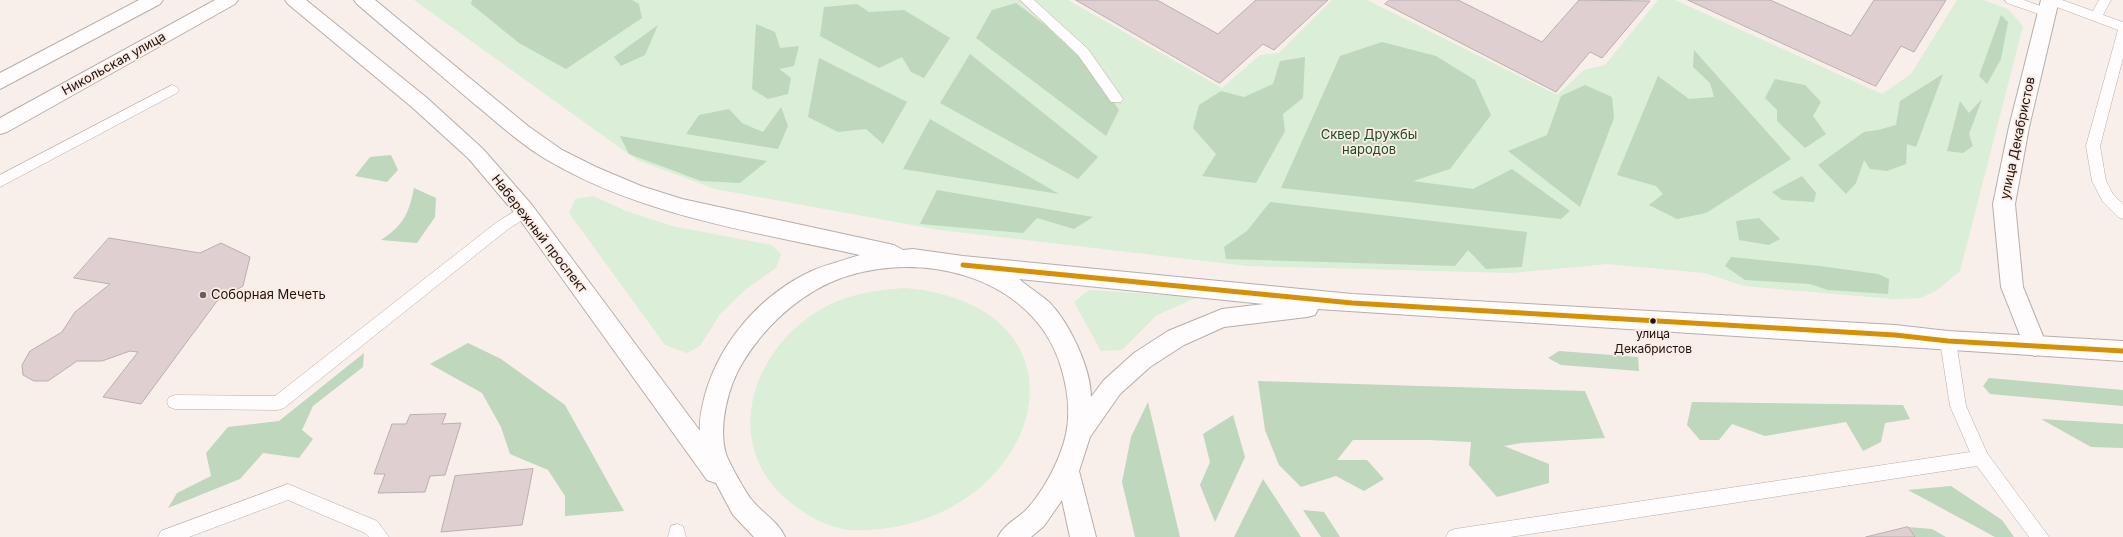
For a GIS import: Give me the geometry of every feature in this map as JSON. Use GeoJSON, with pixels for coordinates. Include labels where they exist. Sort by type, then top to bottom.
{"type":"FeatureCollection","features":[{"type":"Feature","properties":{"kind":"main road"},"geometry":{"type":"LineString","coordinates":[[0,82],[154,0]]}},
{"type":"Feature","properties":{"kind":"main road","name":"Никольская улица"},"geometry":{"type":"LineString","coordinates":[[0,127],[229,0]]}},
{"type":"Feature","properties":{"kind":"main road","name":"Набережный проспект"},"geometry":{"type":"LineString","coordinates":[[294,0],[420,103],[476,154],[525,211],[742,507]]}},
{"type":"Feature","properties":{"kind":"main road"},"geometry":{"type":"LineString","coordinates":[[363,0],[521,131],[555,155],[589,173],[634,192],[682,207],[913,258],[963,265],[1352,303],[1896,335],[1948,341],[2123,351]]}},
{"type":"Feature","properties":{"kind":"main road","name":"улица Декабристов"},"geometry":{"type":"LineString","coordinates":[[2035,346],[2012,287],[2006,248],[2004,204],[2019,127],[2049,4]]}},
{"type":"Feature","properties":{"kind":"main road"},"geometry":{"type":"LineString","coordinates":[[772,537],[742,507],[714,455],[711,418],[723,374],[747,335],[780,302],[821,277],[866,262],[913,258]]}},
{"type":"Feature","properties":{"kind":"main road"},"geometry":{"type":"LineString","coordinates":[[963,265],[1006,282],[1041,309],[1066,345],[1079,387],[1079,432],[1067,471],[1035,518],[1011,537]]}},
{"type":"Feature","properties":{"kind":"main road"},"geometry":{"type":"LineString","coordinates":[[1079,432],[1112,387],[1142,360],[1176,338],[1222,318],[1352,303]]}},
{"type":"Feature","properties":{"kind":"main road"},"geometry":{"type":"LineString","coordinates":[[1067,471],[1083,537]]}},
{"type":"Feature","properties":{"kind":"lane"},"geometry":{"type":"LineString","coordinates":[[1026,0],[1083,52],[1116,100]]}},
{"type":"Feature","properties":{"kind":"lane"},"geometry":{"type":"LineString","coordinates":[[2011,0],[2049,4],[2123,28]]}},
{"type":"Feature","properties":{"kind":"lane"},"geometry":{"type":"LineString","coordinates":[[2095,18],[2105,0]]}},
{"type":"Feature","properties":{"kind":"lane"},"geometry":{"type":"LineString","coordinates":[[2123,33],[2093,146],[2099,181],[2108,198],[2123,213]]}},
{"type":"Feature","properties":{"kind":"lane"},"geometry":{"type":"LineString","coordinates":[[0,182],[172,90]]}},
{"type":"Feature","properties":{"kind":"lane"},"geometry":{"type":"LineString","coordinates":[[175,402],[278,403],[502,226],[525,211]]}},
{"type":"Feature","properties":{"kind":"lane"},"geometry":{"type":"LineString","coordinates":[[1948,341],[1958,406],[1981,458],[2040,537]]}},
{"type":"Feature","properties":{"kind":"lane"},"geometry":{"type":"LineString","coordinates":[[1455,537],[1981,458]]}},
{"type":"Feature","properties":{"kind":"lane"},"geometry":{"type":"LineString","coordinates":[[167,537],[288,492],[371,527],[380,537]]}},
{"type":"Feature","properties":{"kind":"green space","name":"Сквер Дружбы народов"},"geometry":{"type":"Polygon","coordinates":[[[414,0],[1068,0],[1222,88],[1260,55],[1279,53],[1332,0],[1367,0],[1557,95],[1584,70],[1605,65],[1658,0],[1675,0],[1882,94],[1911,74],[1957,0],[1983,0],[2008,9],[2023,26],[1960,271],[1937,290],[1921,298],[1893,299],[1744,286],[1705,273],[1607,264],[1512,273],[1248,266],[940,230],[715,189],[637,160],[414,0]]]}},
{"type":"Feature","properties":{"kind":"green space"},"geometry":{"type":"Polygon","coordinates":[[[472,0],[632,0],[639,4],[642,18],[566,69],[519,43],[471,4],[472,0]]]}},
{"type":"Feature","properties":{"kind":"green space"},"geometry":{"type":"Polygon","coordinates":[[[1016,3],[1045,25],[1085,62],[1119,110],[1106,136],[976,38],[992,10],[1016,3]]]}},
{"type":"Feature","properties":{"kind":"green space"},"geometry":{"type":"Polygon","coordinates":[[[857,4],[869,12],[904,10],[950,38],[924,78],[911,72],[902,57],[879,68],[820,36],[824,7],[857,4]]]}},
{"type":"Feature","properties":{"kind":"green space"},"geometry":{"type":"Polygon","coordinates":[[[2001,15],[2008,22],[2001,59],[1987,84],[1979,76],[2001,15]]]}},
{"type":"Feature","properties":{"kind":"green space"},"geometry":{"type":"Polygon","coordinates":[[[756,24],[775,32],[780,48],[799,46],[794,66],[779,69],[791,78],[788,94],[768,99],[752,89],[756,24]]]}},
{"type":"Feature","properties":{"kind":"green space"},"geometry":{"type":"Polygon","coordinates":[[[658,25],[645,55],[621,66],[614,57],[658,25]]]}},
{"type":"Feature","properties":{"kind":"green space"},"geometry":{"type":"Polygon","coordinates":[[[1382,42],[1436,56],[1475,80],[1491,115],[1450,169],[1413,181],[1473,189],[1512,169],[1570,211],[1561,219],[1281,188],[1340,56],[1382,42]]]}},
{"type":"Feature","properties":{"kind":"green space"},"geometry":{"type":"Polygon","coordinates":[[[1694,50],[1791,159],[1706,213],[1677,219],[1649,205],[1663,194],[1656,186],[1617,175],[1658,76],[1689,99],[1714,97],[1710,83],[1693,67],[1694,50]]]}},
{"type":"Feature","properties":{"kind":"green space"},"geometry":{"type":"Polygon","coordinates":[[[970,54],[1098,157],[1078,179],[940,103],[970,54]]]}},
{"type":"Feature","properties":{"kind":"green space"},"geometry":{"type":"Polygon","coordinates":[[[1305,57],[1303,98],[1283,114],[1285,131],[1256,183],[1202,176],[1216,154],[1193,128],[1199,105],[1221,91],[1244,97],[1273,84],[1280,61],[1305,57]]]}},
{"type":"Feature","properties":{"kind":"green space"},"geometry":{"type":"Polygon","coordinates":[[[819,58],[907,102],[883,144],[866,129],[838,132],[808,117],[819,58]]]}},
{"type":"Feature","properties":{"kind":"green space"},"geometry":{"type":"Polygon","coordinates":[[[1943,74],[1916,147],[1907,144],[1906,164],[1887,171],[1870,169],[1864,160],[1856,183],[1846,194],[1818,165],[1864,132],[1896,125],[1900,101],[1943,74]]]}},
{"type":"Feature","properties":{"kind":"green space"},"geometry":{"type":"Polygon","coordinates":[[[1775,79],[1805,85],[1821,102],[1813,116],[1826,134],[1805,148],[1777,121],[1777,110],[1765,98],[1775,79]]]}},
{"type":"Feature","properties":{"kind":"green space"},"geometry":{"type":"Polygon","coordinates":[[[1585,85],[1612,97],[1614,118],[1580,207],[1508,151],[1547,135],[1561,96],[1585,85]]]}},
{"type":"Feature","properties":{"kind":"green space"},"geometry":{"type":"Polygon","coordinates":[[[1982,99],[1969,134],[1973,146],[1963,153],[1947,151],[1960,101],[1969,113],[1982,99]]]}},
{"type":"Feature","properties":{"kind":"green space"},"geometry":{"type":"Polygon","coordinates":[[[781,107],[788,126],[778,149],[686,134],[699,115],[729,109],[742,123],[763,132],[781,107]]]}},
{"type":"Feature","properties":{"kind":"green space"},"geometry":{"type":"Polygon","coordinates":[[[930,119],[1059,194],[903,169],[930,119]]]}},
{"type":"Feature","properties":{"kind":"green space"},"geometry":{"type":"Polygon","coordinates":[[[620,136],[767,161],[740,183],[701,181],[629,154],[620,136]]]}},
{"type":"Feature","properties":{"kind":"green space"},"geometry":{"type":"Polygon","coordinates":[[[391,155],[398,170],[387,182],[355,176],[370,157],[391,155]]]}},
{"type":"Feature","properties":{"kind":"green space"},"geometry":{"type":"Polygon","coordinates":[[[1802,176],[1816,193],[1814,202],[1782,200],[1772,192],[1802,176]]]}},
{"type":"Feature","properties":{"kind":"green space"},"geometry":{"type":"Polygon","coordinates":[[[414,188],[436,198],[435,217],[417,243],[381,240],[395,229],[404,218],[410,205],[414,188]]]}},
{"type":"Feature","properties":{"kind":"green space"},"geometry":{"type":"Polygon","coordinates":[[[937,190],[1093,217],[1074,229],[1037,218],[1023,233],[920,224],[937,190]]]}},
{"type":"Feature","properties":{"kind":"green space"},"geometry":{"type":"Polygon","coordinates":[[[593,196],[626,211],[672,226],[771,245],[781,254],[776,268],[746,289],[720,314],[700,346],[687,353],[665,345],[569,213],[575,199],[593,196]]]}},
{"type":"Feature","properties":{"kind":"green space"},"geometry":{"type":"Polygon","coordinates":[[[1270,202],[1527,232],[1522,267],[1486,269],[1468,250],[1455,266],[1226,259],[1224,247],[1247,231],[1270,202]]]}},
{"type":"Feature","properties":{"kind":"green space"},"geometry":{"type":"Polygon","coordinates":[[[1759,218],[1780,239],[1769,245],[1739,240],[1736,221],[1759,218]]]}},
{"type":"Feature","properties":{"kind":"green space"},"geometry":{"type":"Polygon","coordinates":[[[1731,257],[1820,266],[1878,274],[1889,279],[1888,294],[1828,290],[1810,284],[1745,280],[1725,266],[1731,257]]]}},
{"type":"Feature","properties":{"kind":"green space"},"geometry":{"type":"Polygon","coordinates":[[[905,288],[970,304],[1011,335],[1029,375],[1026,419],[1005,462],[967,498],[914,522],[849,530],[841,529],[825,524],[797,507],[790,502],[768,478],[755,452],[750,423],[754,395],[764,368],[781,343],[803,322],[829,305],[856,295],[875,291],[905,288]]]}},
{"type":"Feature","properties":{"kind":"green space"},"geometry":{"type":"Polygon","coordinates":[[[1089,290],[1198,297],[1157,315],[1122,350],[1101,351],[1074,302],[1089,290]]]}},
{"type":"Feature","properties":{"kind":"green space"},"geometry":{"type":"Polygon","coordinates":[[[468,343],[501,359],[565,405],[624,511],[565,516],[565,496],[548,470],[510,454],[501,427],[482,393],[430,364],[468,343]]]}},
{"type":"Feature","properties":{"kind":"green space"},"geometry":{"type":"Polygon","coordinates":[[[1559,351],[1638,357],[1639,371],[1561,365],[1548,358],[1559,351]]]}},
{"type":"Feature","properties":{"kind":"green space"},"geometry":{"type":"Polygon","coordinates":[[[364,353],[363,367],[313,406],[302,430],[313,439],[299,458],[263,453],[240,479],[168,508],[177,493],[211,476],[206,453],[228,427],[279,421],[364,353]]]}},
{"type":"Feature","properties":{"kind":"green space"},"geometry":{"type":"Polygon","coordinates":[[[1989,378],[2123,390],[2123,406],[1990,394],[1983,386],[1989,378]]]}},
{"type":"Feature","properties":{"kind":"green space"},"geometry":{"type":"Polygon","coordinates":[[[1258,381],[1585,391],[1605,438],[1521,443],[1504,446],[1549,464],[1549,483],[1497,497],[1469,465],[1471,442],[1428,440],[1353,440],[1337,460],[1367,460],[1384,479],[1364,491],[1336,476],[1301,487],[1279,465],[1265,430],[1258,381]]]}},
{"type":"Feature","properties":{"kind":"green space"},"geometry":{"type":"Polygon","coordinates":[[[1148,402],[1180,537],[1135,537],[1122,482],[1131,437],[1148,402]]]}},
{"type":"Feature","properties":{"kind":"green space"},"geometry":{"type":"Polygon","coordinates":[[[1692,402],[1903,405],[1910,419],[1885,423],[1881,442],[1863,451],[1846,422],[1765,436],[1732,424],[1719,440],[1700,440],[1687,425],[1692,402]]]}},
{"type":"Feature","properties":{"kind":"green space"},"geometry":{"type":"Polygon","coordinates":[[[1233,415],[1245,457],[1215,522],[1200,485],[1210,462],[1203,434],[1233,415]]]}},
{"type":"Feature","properties":{"kind":"green space"},"geometry":{"type":"Polygon","coordinates":[[[2041,419],[2123,424],[2123,448],[2091,447],[2041,419]]]}},
{"type":"Feature","properties":{"kind":"green space"},"geometry":{"type":"Polygon","coordinates":[[[1263,479],[1301,537],[1234,537],[1263,479]]]}},
{"type":"Feature","properties":{"kind":"green space"},"geometry":{"type":"Polygon","coordinates":[[[1951,486],[2002,520],[2014,537],[1995,537],[1908,490],[1951,486]]]}},
{"type":"Feature","properties":{"kind":"green space"},"geometry":{"type":"Polygon","coordinates":[[[1303,510],[1324,512],[1340,537],[1321,537],[1303,510]]]}},
{"type":"Feature","properties":{"kind":"green space"},"geometry":{"type":"Polygon","coordinates":[[[1908,527],[1932,529],[1946,537],[1915,537],[1908,527]]]}},
{"type":"Feature","properties":{"kind":"building"},"geometry":{"type":"Polygon","coordinates":[[[1076,0],[1157,0],[1218,34],[1256,0],[1328,0],[1274,50],[1263,44],[1220,83],[1076,0]]]}},
{"type":"Feature","properties":{"kind":"building"},"geometry":{"type":"Polygon","coordinates":[[[1390,0],[1458,0],[1542,42],[1579,0],[1650,1],[1602,58],[1590,52],[1556,92],[1385,4],[1390,0]]]}},
{"type":"Feature","properties":{"kind":"building"},"geometry":{"type":"Polygon","coordinates":[[[1688,0],[1770,0],[1851,36],[1874,0],[1946,0],[1914,52],[1901,46],[1876,86],[1688,0]]]}},
{"type":"Feature","properties":{"kind":"building"},"geometry":{"type":"Polygon","coordinates":[[[109,238],[200,253],[221,243],[250,257],[243,286],[217,301],[141,404],[103,397],[138,352],[130,351],[102,361],[77,361],[48,381],[34,381],[23,375],[22,365],[30,351],[62,332],[75,312],[110,284],[74,278],[109,238]]]}},
{"type":"Feature","properties":{"kind":"building"},"geometry":{"type":"Polygon","coordinates":[[[446,414],[442,424],[461,423],[445,475],[430,476],[425,492],[378,493],[385,474],[374,474],[392,424],[406,424],[410,415],[446,414]]]}},
{"type":"Feature","properties":{"kind":"building"},"geometry":{"type":"Polygon","coordinates":[[[533,469],[522,525],[441,532],[455,476],[533,469]]]}},
{"type":"Feature","properties":{"kind":"building"},"geometry":{"type":"Polygon","coordinates":[[[1908,527],[1915,537],[1866,537],[1908,527]]]}},
{"type":"Feature","properties":{"kind":"transit line"},"geometry":{"type":"LineString","coordinates":[[963,265],[1352,303],[1895,335],[1948,341],[2123,351]]}},
{"type":"Feature","properties":{"kind":"place","name":"Соборная Мечеть"},"geometry":{"type":"Point","coordinates":[203,295]}},
{"type":"Feature","properties":{"kind":"place","name":"улица Декабристов"},"geometry":{"type":"Point","coordinates":[1653,321]}}]}
